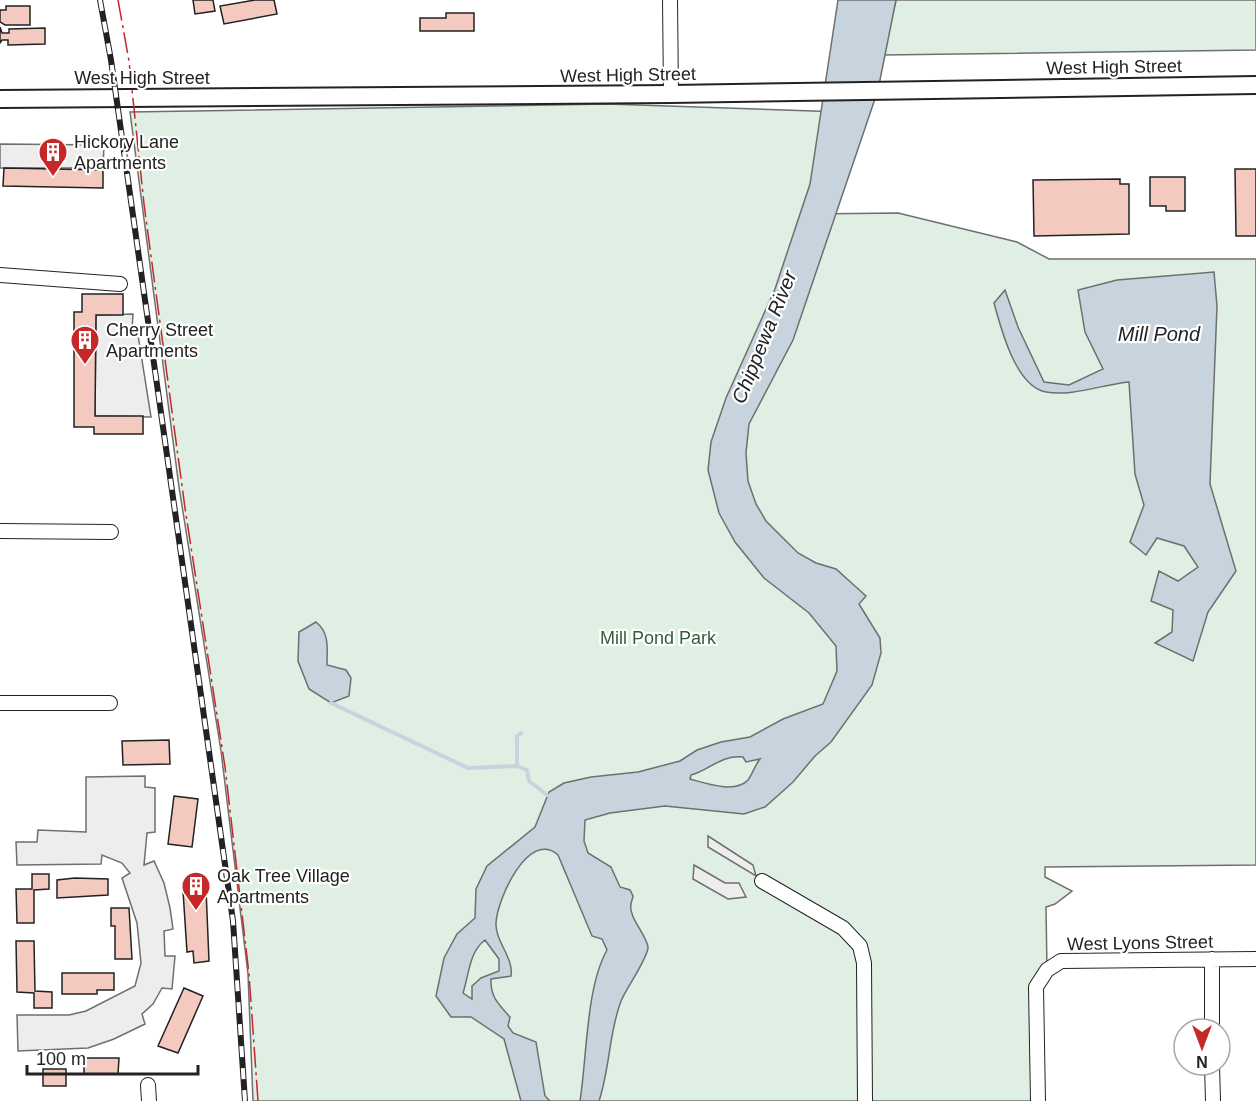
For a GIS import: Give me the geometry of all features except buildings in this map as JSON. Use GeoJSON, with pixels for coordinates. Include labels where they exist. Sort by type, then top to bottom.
{"type":"FeatureCollection","features":[{"type":"Feature","properties":{"kind":"main road","name":"West High Street"},"geometry":{"type":"LineString","coordinates":[[0,99],[671,94],[1256,85]]}},
{"type":"Feature","properties":{"kind":"street"},"geometry":{"type":"LineString","coordinates":[[670,0],[671,94]]}},
{"type":"Feature","properties":{"kind":"street"},"geometry":{"type":"LineString","coordinates":[[0,275],[120,284]]}},
{"type":"Feature","properties":{"kind":"street"},"geometry":{"type":"LineString","coordinates":[[0,531],[111,532]]}},
{"type":"Feature","properties":{"kind":"street"},"geometry":{"type":"LineString","coordinates":[[0,703],[110,703]]}},
{"type":"Feature","properties":{"kind":"street"},"geometry":{"type":"LineString","coordinates":[[762,880],[843,928],[860,946],[864,963],[865,1101]]}},
{"type":"Feature","properties":{"kind":"street"},"geometry":{"type":"LineString","coordinates":[[1212,959],[1212,1017]]}},
{"type":"Feature","properties":{"kind":"street","name":"West Lyons Street"},"geometry":{"type":"LineString","coordinates":[[1038,1101],[1036,987],[1047,970],[1061,961],[1256,959]]}},
{"type":"Feature","properties":{"kind":"street"},"geometry":{"type":"LineString","coordinates":[[1212,1077],[1213,1101]]}},
{"type":"Feature","properties":{"kind":"street"},"geometry":{"type":"LineString","coordinates":[[148,1085],[149,1101]]}},
{"type":"Feature","properties":{"kind":"green space"},"geometry":{"type":"Polygon","coordinates":[[[896,0],[1256,0],[1256,50],[883,55],[896,0]]]}},
{"type":"Feature","properties":{"kind":"green space","name":"Mill Pond Park"},"geometry":{"type":"Polygon","coordinates":[[[608,104],[842,112],[809,214],[898,213],[1017,242],[1049,259],[1256,259],[1256,865],[1045,867],[1045,877],[1072,891],[1055,904],[1046,907],[1047,970],[1036,987],[1037,1101],[253,1101],[248,974],[221,751],[179,487],[130,112],[608,104]]]}},
{"type":"Feature","properties":{"kind":"shaded area"},"geometry":{"type":"Polygon","coordinates":[[[0,144],[104,145],[103,168],[0,168],[0,144]]]}},
{"type":"Feature","properties":{"kind":"shaded area"},"geometry":{"type":"Polygon","coordinates":[[[133,314],[132,330],[138,335],[151,417],[95,416],[96,315],[133,314]]]}},
{"type":"Feature","properties":{"kind":"shaded area"},"geometry":{"type":"Polygon","coordinates":[[[145,776],[145,787],[155,788],[155,832],[147,833],[144,865],[154,861],[164,883],[170,908],[173,929],[164,931],[165,956],[175,956],[172,989],[162,988],[153,1004],[142,1014],[145,1024],[114,1039],[88,1048],[18,1051],[17,1015],[69,1015],[86,1011],[135,986],[141,963],[137,923],[122,878],[130,873],[122,863],[102,855],[101,864],[17,865],[16,842],[37,842],[38,830],[86,832],[86,777],[145,776]]]}},
{"type":"Feature","properties":{"kind":"shaded area"},"geometry":{"type":"Polygon","coordinates":[[[708,836],[753,865],[756,876],[708,847],[708,836]]]}},
{"type":"Feature","properties":{"kind":"shaded area"},"geometry":{"type":"Polygon","coordinates":[[[694,865],[725,883],[739,883],[746,897],[728,899],[693,879],[694,865]]]}},
{"type":"Feature","properties":{"kind":"water","name":"Chippewa River"},"geometry":{"type":"Polygon","coordinates":[[[838,0],[896,0],[878,90],[793,340],[749,424],[746,453],[748,481],[756,504],[766,521],[798,553],[816,563],[836,569],[866,596],[859,604],[880,638],[881,653],[872,685],[831,742],[815,756],[793,782],[765,807],[744,814],[665,806],[610,813],[585,820],[584,841],[588,853],[611,867],[620,887],[630,890],[633,896],[632,914],[648,947],[645,958],[621,1001],[617,1013],[599,1101],[580,1101],[591,1002],[600,965],[607,950],[602,939],[592,936],[558,855],[547,850],[536,851],[525,859],[508,885],[496,923],[498,936],[510,963],[511,976],[491,979],[496,999],[510,1017],[508,1026],[513,1033],[536,1042],[545,1096],[550,1101],[521,1101],[504,1039],[471,1017],[451,1017],[436,996],[444,958],[457,934],[475,918],[476,889],[487,866],[535,827],[549,792],[564,783],[591,777],[638,772],[680,761],[697,750],[721,742],[750,737],[783,719],[823,704],[837,671],[836,646],[809,613],[764,578],[735,542],[719,513],[708,470],[711,442],[726,398],[775,289],[810,184],[838,0]],[[743,757],[721,760],[691,775],[690,779],[728,787],[742,784],[748,780],[760,759],[746,762],[743,757]],[[485,940],[476,951],[470,964],[463,993],[472,999],[472,986],[481,978],[499,971],[499,959],[485,940]]]}},
{"type":"Feature","properties":{"kind":"water","name":"Mill Pond"},"geometry":{"type":"Polygon","coordinates":[[[1214,272],[1217,306],[1210,484],[1236,571],[1208,612],[1193,661],[1155,643],[1172,632],[1173,610],[1151,601],[1159,571],[1178,581],[1198,567],[1184,546],[1157,538],[1146,555],[1130,542],[1144,505],[1135,474],[1129,382],[1066,393],[1046,392],[1035,387],[1026,379],[1011,355],[994,303],[1005,290],[1018,327],[1044,382],[1069,385],[1103,369],[1085,332],[1078,290],[1117,280],[1214,272]]]}},
{"type":"Feature","properties":{"kind":"water"},"geometry":{"type":"Polygon","coordinates":[[[316,622],[326,636],[327,665],[346,670],[351,678],[349,696],[331,703],[309,689],[298,661],[299,632],[316,622]]]}},
{"type":"Feature","properties":{"kind":"waterway"},"geometry":{"type":"LineString","coordinates":[[331,703],[468,768],[517,766]]}},
{"type":"Feature","properties":{"kind":"waterway"},"geometry":{"type":"LineString","coordinates":[[521,733],[517,736],[517,766],[527,770],[529,781],[547,795]]}},
{"type":"Feature","properties":{"kind":"railway"},"geometry":{"type":"LineString","coordinates":[[100,0],[111,60],[233,921],[245,1101]]}},
{"type":"Feature","properties":{"kind":"power"},"geometry":{"type":"LineString","coordinates":[[118,0],[129,61],[144,204],[185,508],[225,767],[249,974],[258,1101]]}},
{"type":"Feature","properties":{"kind":"place","name":"Hickory Lane Apartments"},"geometry":{"type":"Point","coordinates":[53,178]}},
{"type":"Feature","properties":{"kind":"place","name":"Cherry Street Apartments"},"geometry":{"type":"Point","coordinates":[85,366]}},
{"type":"Feature","properties":{"kind":"place","name":"Oak Tree Village Apartments"},"geometry":{"type":"Point","coordinates":[196,912]}}]}
